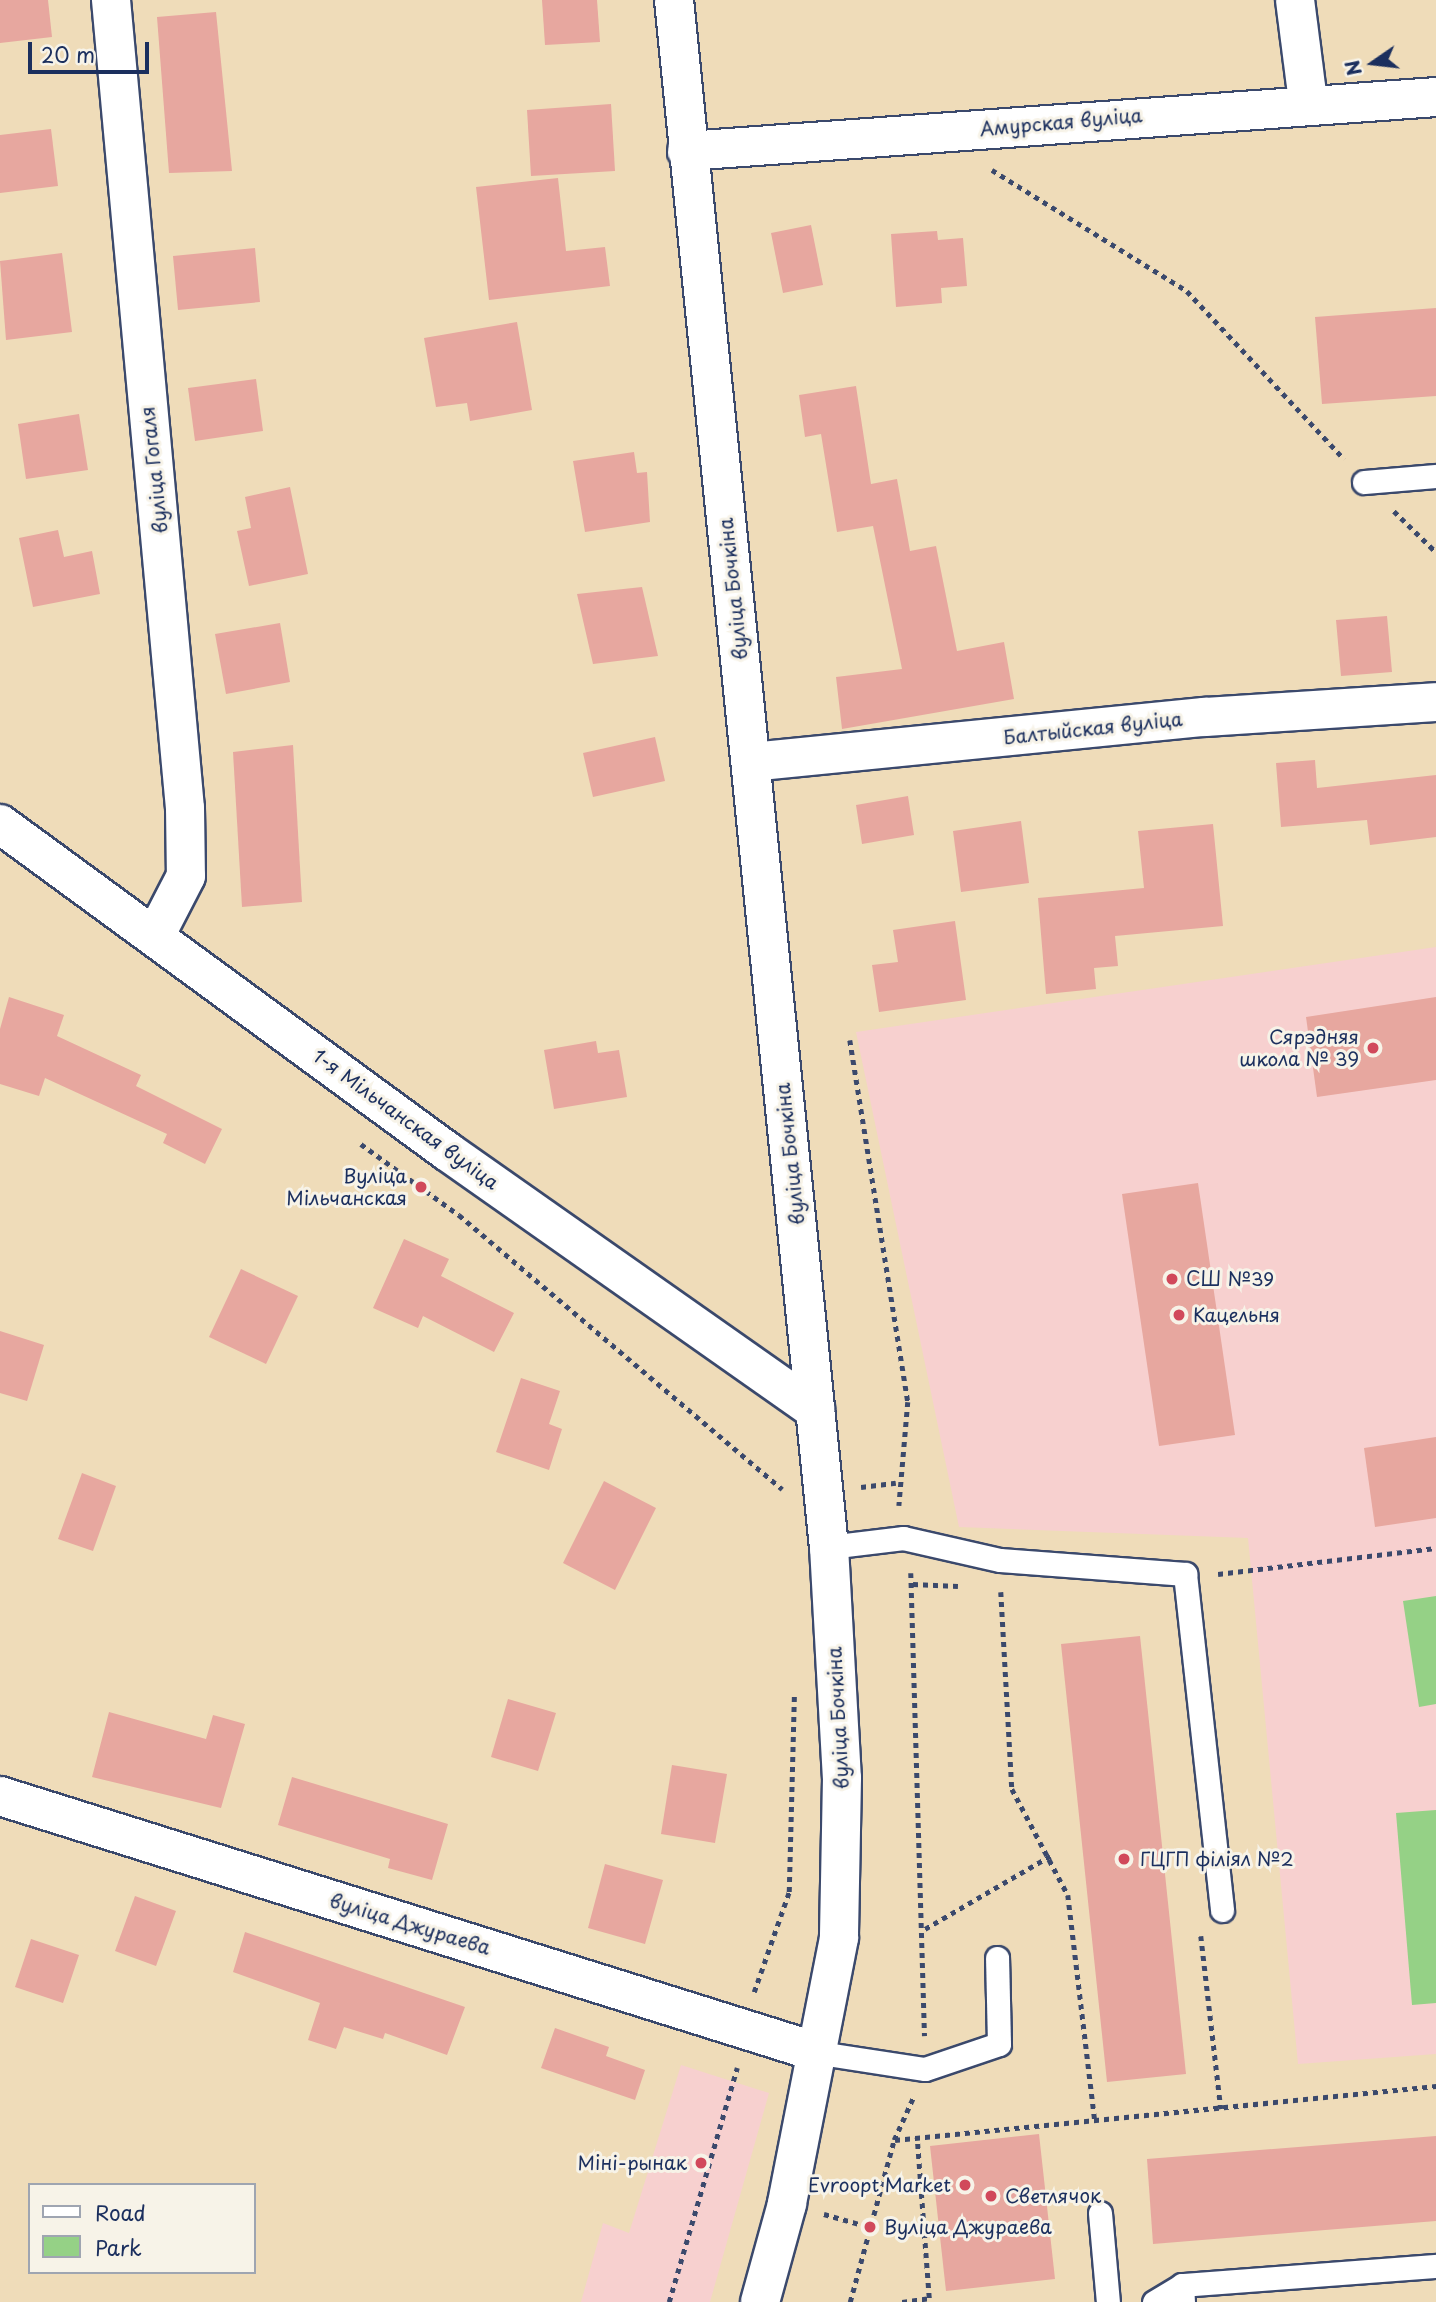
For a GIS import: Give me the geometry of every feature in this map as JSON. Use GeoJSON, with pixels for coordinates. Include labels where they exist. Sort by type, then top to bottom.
{"type":"FeatureCollection","features":[{"type":"Feature","properties":{"kind":"street","name":"вуліца Гогаля"},"geometry":{"type":"LineString","coordinates":[[111,0],[185,808],[186,876],[156,934]]}},
{"type":"Feature","properties":{"kind":"street","name":"вуліца Бочкіна"},"geometry":{"type":"LineString","coordinates":[[674,0],[687,151],[829,1546],[842,1778],[839,1938],[820,2053],[760,2302]]}},
{"type":"Feature","properties":{"kind":"street"},"geometry":{"type":"LineString","coordinates":[[1295,0],[1308,102]]}},
{"type":"Feature","properties":{"kind":"street","name":"Амурская вуліца"},"geometry":{"type":"LineString","coordinates":[[687,151],[1308,102],[1436,97]]}},
{"type":"Feature","properties":{"kind":"street","name":"Балтыйская вуліца"},"geometry":{"type":"LineString","coordinates":[[751,762],[1205,717],[1436,702]]}},
{"type":"Feature","properties":{"kind":"street","name":"1-я Мільчанская вуліца"},"geometry":{"type":"LineString","coordinates":[[0,824],[156,934],[448,1152],[815,1410]]}},
{"type":"Feature","properties":{"kind":"street","name":"вуліца Джураева"},"geometry":{"type":"LineString","coordinates":[[0,1796],[820,2053]]}},
{"type":"Feature","properties":{"kind":"lane"},"geometry":{"type":"LineString","coordinates":[[1364,482],[1436,476]]}},
{"type":"Feature","properties":{"kind":"lane"},"geometry":{"type":"LineString","coordinates":[[829,1546],[903,1538],[1000,1560],[1185,1574],[1222,1910]]}},
{"type":"Feature","properties":{"kind":"lane"},"geometry":{"type":"LineString","coordinates":[[820,2053],[925,2069],[999,2044],[997,1958]]}},
{"type":"Feature","properties":{"kind":"lane"},"geometry":{"type":"LineString","coordinates":[[1100,2213],[1108,2302]]}},
{"type":"Feature","properties":{"kind":"lane"},"geometry":{"type":"LineString","coordinates":[[1154,2302],[1182,2293],[1436,2266]]}},
{"type":"Feature","properties":{"kind":"path"},"geometry":{"type":"LineString","coordinates":[[962,130],[993,172],[1187,291],[1364,482],[1436,552]]}},
{"type":"Feature","properties":{"kind":"path"},"geometry":{"type":"LineString","coordinates":[[850,1040],[908,1402],[896,1483],[903,1538],[913,1584],[925,1929],[925,2069],[894,2140],[850,2302]]}},
{"type":"Feature","properties":{"kind":"path"},"geometry":{"type":"LineString","coordinates":[[361,1144],[459,1215],[773,1475],[789,1500]]}},
{"type":"Feature","properties":{"kind":"path"},"geometry":{"type":"LineString","coordinates":[[853,1489],[896,1483]]}},
{"type":"Feature","properties":{"kind":"path"},"geometry":{"type":"LineString","coordinates":[[1185,1574],[1253,1574],[1436,1548]]}},
{"type":"Feature","properties":{"kind":"path"},"geometry":{"type":"LineString","coordinates":[[1000,1560],[1012,1789],[1051,1856],[1068,1895],[1095,2120]]}},
{"type":"Feature","properties":{"kind":"path"},"geometry":{"type":"LineString","coordinates":[[913,1584],[963,1587]]}},
{"type":"Feature","properties":{"kind":"path"},"geometry":{"type":"LineString","coordinates":[[989,1588],[1014,1589]]}},
{"type":"Feature","properties":{"kind":"path"},"geometry":{"type":"LineString","coordinates":[[669,2302],[735,2088],[741,2028],[789,1892],[794,1683]]}},
{"type":"Feature","properties":{"kind":"path"},"geometry":{"type":"LineString","coordinates":[[925,1929],[1051,1856]]}},
{"type":"Feature","properties":{"kind":"path"},"geometry":{"type":"LineString","coordinates":[[1200,1924],[1221,2109]]}},
{"type":"Feature","properties":{"kind":"path"},"geometry":{"type":"LineString","coordinates":[[894,2140],[1436,2086]]}},
{"type":"Feature","properties":{"kind":"path"},"geometry":{"type":"LineString","coordinates":[[902,2302],[930,2300],[918,2137]]}},
{"type":"Feature","properties":{"kind":"shaded area","name":"СШ №39"},"geometry":{"type":"Polygon","coordinates":[[[1436,947],[1436,2054],[1298,2064],[1248,1538],[959,1527],[856,1032],[1436,947]]]}},
{"type":"Feature","properties":{"kind":"shaded area","name":"Міні-рынак"},"geometry":{"type":"Polygon","coordinates":[[[681,2065],[769,2093],[710,2302],[581,2302],[603,2223],[629,2233],[681,2065]]]}},
{"type":"Feature","properties":{"kind":"green space"},"geometry":{"type":"Polygon","coordinates":[[[1436,1596],[1436,1704],[1419,1707],[1403,1601],[1436,1596]]]}},
{"type":"Feature","properties":{"kind":"green space"},"geometry":{"type":"Polygon","coordinates":[[[1436,1810],[1436,2003],[1412,2005],[1396,1813],[1436,1810]]]}},
{"type":"Feature","properties":{"kind":"building"},"geometry":{"type":"Polygon","coordinates":[[[0,0],[48,0],[52,37],[0,43],[0,0]]]}},
{"type":"Feature","properties":{"kind":"building"},"geometry":{"type":"Polygon","coordinates":[[[542,0],[597,0],[600,42],[545,45],[542,0]]]}},
{"type":"Feature","properties":{"kind":"building"},"geometry":{"type":"Polygon","coordinates":[[[216,12],[232,171],[169,173],[157,17],[216,12]]]}},
{"type":"Feature","properties":{"kind":"building"},"geometry":{"type":"Polygon","coordinates":[[[611,104],[615,171],[531,176],[527,110],[611,104]]]}},
{"type":"Feature","properties":{"kind":"building"},"geometry":{"type":"Polygon","coordinates":[[[51,129],[58,186],[0,193],[0,135],[51,129]]]}},
{"type":"Feature","properties":{"kind":"building"},"geometry":{"type":"Polygon","coordinates":[[[558,178],[566,251],[605,247],[610,286],[489,300],[476,187],[558,178]]]}},
{"type":"Feature","properties":{"kind":"building"},"geometry":{"type":"Polygon","coordinates":[[[811,225],[823,285],[783,293],[771,233],[811,225]]]}},
{"type":"Feature","properties":{"kind":"building"},"geometry":{"type":"Polygon","coordinates":[[[937,231],[938,240],[963,238],[967,286],[941,288],[942,303],[896,307],[891,234],[937,231]]]}},
{"type":"Feature","properties":{"kind":"building"},"geometry":{"type":"Polygon","coordinates":[[[255,248],[260,302],[178,310],[173,256],[255,248]]]}},
{"type":"Feature","properties":{"kind":"building"},"geometry":{"type":"Polygon","coordinates":[[[62,253],[72,332],[6,340],[0,261],[62,253]]]}},
{"type":"Feature","properties":{"kind":"building"},"geometry":{"type":"Polygon","coordinates":[[[1436,308],[1436,396],[1322,404],[1315,317],[1436,308]]]}},
{"type":"Feature","properties":{"kind":"building"},"geometry":{"type":"Polygon","coordinates":[[[517,322],[532,410],[470,421],[467,403],[436,407],[424,338],[517,322]]]}},
{"type":"Feature","properties":{"kind":"building"},"geometry":{"type":"Polygon","coordinates":[[[256,379],[263,431],[195,441],[188,388],[256,379]]]}},
{"type":"Feature","properties":{"kind":"building"},"geometry":{"type":"Polygon","coordinates":[[[856,386],[871,484],[897,479],[910,551],[936,546],[957,651],[1004,642],[1014,699],[842,729],[836,677],[902,669],[873,526],[837,532],[821,434],[805,437],[799,395],[856,386]]]}},
{"type":"Feature","properties":{"kind":"building"},"geometry":{"type":"Polygon","coordinates":[[[79,414],[88,470],[26,479],[18,424],[79,414]]]}},
{"type":"Feature","properties":{"kind":"building"},"geometry":{"type":"Polygon","coordinates":[[[634,452],[637,473],[647,472],[650,522],[585,532],[573,461],[634,452]]]}},
{"type":"Feature","properties":{"kind":"building"},"geometry":{"type":"Polygon","coordinates":[[[290,487],[308,574],[249,586],[237,531],[251,528],[245,497],[290,487]]]}},
{"type":"Feature","properties":{"kind":"building"},"geometry":{"type":"Polygon","coordinates":[[[58,530],[64,557],[92,551],[100,594],[33,607],[19,538],[58,530]]]}},
{"type":"Feature","properties":{"kind":"building"},"geometry":{"type":"Polygon","coordinates":[[[642,587],[658,656],[593,664],[577,594],[642,587]]]}},
{"type":"Feature","properties":{"kind":"building"},"geometry":{"type":"Polygon","coordinates":[[[1387,616],[1392,672],[1341,676],[1336,620],[1387,616]]]}},
{"type":"Feature","properties":{"kind":"building"},"geometry":{"type":"Polygon","coordinates":[[[280,623],[290,682],[226,694],[215,634],[280,623]]]}},
{"type":"Feature","properties":{"kind":"building"},"geometry":{"type":"Polygon","coordinates":[[[655,737],[665,781],[593,797],[583,753],[655,737]]]}},
{"type":"Feature","properties":{"kind":"building"},"geometry":{"type":"Polygon","coordinates":[[[293,745],[302,902],[242,907],[233,752],[293,745]]]}},
{"type":"Feature","properties":{"kind":"building"},"geometry":{"type":"Polygon","coordinates":[[[1315,760],[1317,788],[1436,775],[1436,837],[1370,845],[1367,820],[1281,827],[1276,763],[1315,760]]]}},
{"type":"Feature","properties":{"kind":"building"},"geometry":{"type":"Polygon","coordinates":[[[908,796],[914,835],[862,844],[856,805],[908,796]]]}},
{"type":"Feature","properties":{"kind":"building"},"geometry":{"type":"Polygon","coordinates":[[[1021,821],[1029,883],[961,892],[953,831],[1021,821]]]}},
{"type":"Feature","properties":{"kind":"building"},"geometry":{"type":"Polygon","coordinates":[[[1213,824],[1223,926],[1115,936],[1118,966],[1094,968],[1096,989],[1046,994],[1038,898],[1144,888],[1138,831],[1213,824]]]}},
{"type":"Feature","properties":{"kind":"building"},"geometry":{"type":"Polygon","coordinates":[[[955,921],[966,1000],[879,1012],[872,965],[898,962],[893,930],[955,921]]]}},
{"type":"Feature","properties":{"kind":"building"},"geometry":{"type":"Polygon","coordinates":[[[9,997],[64,1015],[57,1036],[141,1075],[136,1086],[222,1129],[205,1164],[163,1143],[167,1134],[45,1078],[39,1096],[0,1084],[0,1029],[9,997]]]}},
{"type":"Feature","properties":{"kind":"building","name":"Сярэдняя школа № 39"},"geometry":{"type":"Polygon","coordinates":[[[1436,997],[1436,1080],[1317,1097],[1306,1017],[1436,997]]]}},
{"type":"Feature","properties":{"kind":"building"},"geometry":{"type":"Polygon","coordinates":[[[596,1041],[598,1053],[619,1050],[627,1097],[554,1109],[544,1050],[596,1041]]]}},
{"type":"Feature","properties":{"kind":"building","name":"Кацельня"},"geometry":{"type":"Polygon","coordinates":[[[1198,1183],[1235,1435],[1159,1446],[1122,1194],[1198,1183]]]}},
{"type":"Feature","properties":{"kind":"building"},"geometry":{"type":"Polygon","coordinates":[[[404,1239],[449,1259],[441,1276],[514,1313],[494,1352],[423,1316],[418,1328],[373,1308],[404,1239]]]}},
{"type":"Feature","properties":{"kind":"building"},"geometry":{"type":"Polygon","coordinates":[[[241,1269],[298,1296],[266,1364],[209,1337],[241,1269]]]}},
{"type":"Feature","properties":{"kind":"building"},"geometry":{"type":"Polygon","coordinates":[[[0,1331],[44,1345],[27,1401],[0,1393],[0,1331]]]}},
{"type":"Feature","properties":{"kind":"building"},"geometry":{"type":"Polygon","coordinates":[[[521,1378],[560,1391],[549,1424],[562,1429],[549,1470],[496,1452],[521,1378]]]}},
{"type":"Feature","properties":{"kind":"building"},"geometry":{"type":"Polygon","coordinates":[[[1436,1437],[1436,1518],[1375,1527],[1364,1448],[1436,1437]]]}},
{"type":"Feature","properties":{"kind":"building"},"geometry":{"type":"Polygon","coordinates":[[[82,1473],[116,1486],[93,1551],[58,1539],[82,1473]]]}},
{"type":"Feature","properties":{"kind":"building"},"geometry":{"type":"Polygon","coordinates":[[[604,1481],[656,1508],[615,1590],[563,1563],[604,1481]]]}},
{"type":"Feature","properties":{"kind":"building","name":"ГЦГП філіял №2"},"geometry":{"type":"Polygon","coordinates":[[[1140,1636],[1186,2074],[1107,2082],[1061,1644],[1140,1636]]]}},
{"type":"Feature","properties":{"kind":"building"},"geometry":{"type":"Polygon","coordinates":[[[508,1699],[556,1713],[538,1771],[491,1757],[508,1699]]]}},
{"type":"Feature","properties":{"kind":"building"},"geometry":{"type":"Polygon","coordinates":[[[109,1712],[206,1739],[213,1715],[245,1724],[221,1808],[92,1777],[109,1712]]]}},
{"type":"Feature","properties":{"kind":"building"},"geometry":{"type":"Polygon","coordinates":[[[672,1765],[727,1774],[715,1843],[661,1834],[672,1765]]]}},
{"type":"Feature","properties":{"kind":"building"},"geometry":{"type":"Polygon","coordinates":[[[292,1777],[448,1824],[432,1880],[388,1868],[390,1859],[278,1825],[292,1777]]]}},
{"type":"Feature","properties":{"kind":"building"},"geometry":{"type":"Polygon","coordinates":[[[605,1864],[663,1880],[645,1944],[588,1928],[605,1864]]]}},
{"type":"Feature","properties":{"kind":"building"},"geometry":{"type":"Polygon","coordinates":[[[135,1896],[176,1911],[156,1966],[115,1951],[135,1896]]]}},
{"type":"Feature","properties":{"kind":"building"},"geometry":{"type":"Polygon","coordinates":[[[245,1932],[465,2007],[447,2055],[385,2033],[383,2039],[344,2027],[336,2049],[308,2040],[320,2003],[233,1972],[245,1932]]]}},
{"type":"Feature","properties":{"kind":"building"},"geometry":{"type":"Polygon","coordinates":[[[31,1939],[79,1955],[63,2003],[15,1987],[31,1939]]]}},
{"type":"Feature","properties":{"kind":"building"},"geometry":{"type":"Polygon","coordinates":[[[555,2028],[609,2047],[606,2056],[645,2070],[635,2100],[541,2068],[555,2028]]]}},
{"type":"Feature","properties":{"kind":"building","name":"Светлячок"},"geometry":{"type":"Polygon","coordinates":[[[1039,2134],[1055,2279],[946,2291],[930,2146],[1039,2134]]]}},
{"type":"Feature","properties":{"kind":"building"},"geometry":{"type":"Polygon","coordinates":[[[1436,2136],[1436,2221],[1153,2244],[1147,2159],[1436,2136]]]}},
{"type":"Feature","properties":{"kind":"place","name":"Сярэдняя школа № 39"},"geometry":{"type":"Point","coordinates":[1373,1048]}},
{"type":"Feature","properties":{"kind":"place","name":"Вуліца Мільчанская"},"geometry":{"type":"Point","coordinates":[421,1187]}},
{"type":"Feature","properties":{"kind":"place","name":"СШ №39"},"geometry":{"type":"Point","coordinates":[1172,1279]}},
{"type":"Feature","properties":{"kind":"place","name":"Кацельня"},"geometry":{"type":"Point","coordinates":[1179,1315]}},
{"type":"Feature","properties":{"kind":"place","name":"ГЦГП філіял №2"},"geometry":{"type":"Point","coordinates":[1124,1859]}},
{"type":"Feature","properties":{"kind":"place","name":"Міні-рынак"},"geometry":{"type":"Point","coordinates":[701,2163]}},
{"type":"Feature","properties":{"kind":"place","name":"Evroopt Market"},"geometry":{"type":"Point","coordinates":[965,2185]}},
{"type":"Feature","properties":{"kind":"place","name":"Светлячок"},"geometry":{"type":"Point","coordinates":[991,2196]}},
{"type":"Feature","properties":{"kind":"place","name":"Вуліца Джураева"},"geometry":{"type":"Point","coordinates":[870,2227]}}]}
